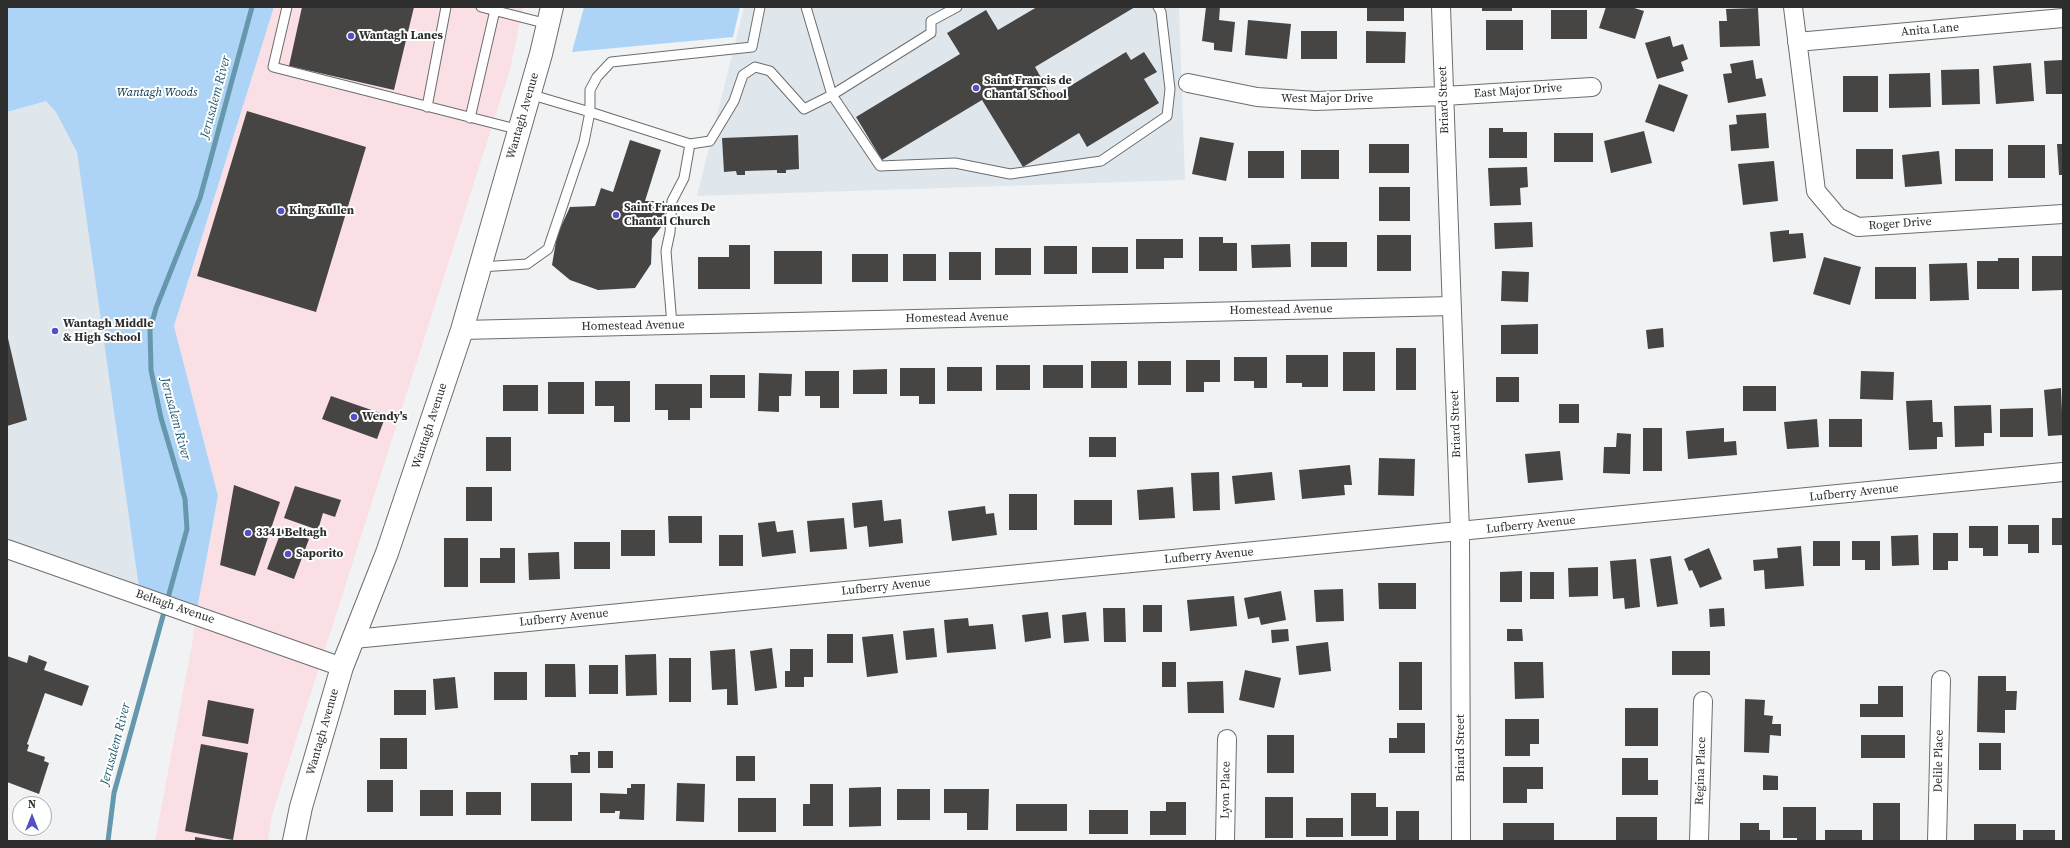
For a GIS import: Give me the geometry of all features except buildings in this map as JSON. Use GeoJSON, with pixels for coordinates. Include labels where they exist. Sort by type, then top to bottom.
{"type":"FeatureCollection","features":[{"type":"Feature","properties":{"kind":"main road","name":"Wantagh Avenue"},"geometry":{"type":"LineString","coordinates":[[294,841],[301,807],[342,667],[390,546],[462,330],[520,130],[550,16]]}},
{"type":"Feature","properties":{"kind":"street","name":"Briard Street"},"geometry":{"type":"LineString","coordinates":[[1441,7],[1460,532],[1461,841]]}},
{"type":"Feature","properties":{"kind":"street","name":"Roger Drive"},"geometry":{"type":"LineString","coordinates":[[1793,7],[1816,191],[1838,217],[1858,227],[2063,214]]}},
{"type":"Feature","properties":{"kind":"street","name":"Anita Lane"},"geometry":{"type":"LineString","coordinates":[[1798,42],[2063,18]]}},
{"type":"Feature","properties":{"kind":"street","name":"West Major Drive"},"geometry":{"type":"LineString","coordinates":[[1188,83],[1257,97],[1287,100],[1316,101],[1444,96]]}},
{"type":"Feature","properties":{"kind":"street","name":"East Major Drive"},"geometry":{"type":"LineString","coordinates":[[1444,96],[1592,87]]}},
{"type":"Feature","properties":{"kind":"street","name":"Homestead Avenue"},"geometry":{"type":"LineString","coordinates":[[462,330],[1452,306]]}},
{"type":"Feature","properties":{"kind":"street","name":"Lufberry Avenue"},"geometry":{"type":"LineString","coordinates":[[354,638],[1460,532],[2063,472]]}},
{"type":"Feature","properties":{"kind":"street","name":"Beltagh Avenue"},"geometry":{"type":"LineString","coordinates":[[7,549],[342,667]]}},
{"type":"Feature","properties":{"kind":"street","name":"Delile Place"},"geometry":{"type":"LineString","coordinates":[[1938,841],[1941,680]]}},
{"type":"Feature","properties":{"kind":"street","name":"Regina Place"},"geometry":{"type":"LineString","coordinates":[[1699,841],[1703,701]]}},
{"type":"Feature","properties":{"kind":"street","name":"Lyon Place"},"geometry":{"type":"LineString","coordinates":[[1225,841],[1227,739]]}},
{"type":"Feature","properties":{"kind":"lane"},"geometry":{"type":"LineString","coordinates":[[287,7],[273,67],[520,130]]}},
{"type":"Feature","properties":{"kind":"lane"},"geometry":{"type":"LineString","coordinates":[[427,107],[446,7]]}},
{"type":"Feature","properties":{"kind":"lane"},"geometry":{"type":"LineString","coordinates":[[481,7],[494,10],[550,16]]}},
{"type":"Feature","properties":{"kind":"lane"},"geometry":{"type":"LineString","coordinates":[[480,267],[527,264],[548,249],[584,142],[590,112],[590,90],[597,77],[611,62],[752,47],[760,7]]}},
{"type":"Feature","properties":{"kind":"lane"},"geometry":{"type":"LineString","coordinates":[[806,7],[832,95],[880,166],[955,163],[1010,174],[1101,161],[1167,116],[1170,89],[1161,12],[1158,7]]}},
{"type":"Feature","properties":{"kind":"lane"},"geometry":{"type":"LineString","coordinates":[[529,94],[690,144],[710,141],[734,101],[744,75],[755,66],[770,70],[804,109],[832,95],[931,33],[931,21],[957,7]]}},
{"type":"Feature","properties":{"kind":"lane"},"geometry":{"type":"LineString","coordinates":[[470,118],[494,10]]}},
{"type":"Feature","properties":{"kind":"lane"},"geometry":{"type":"LineString","coordinates":[[672,325],[666,251],[670,232],[672,201],[684,178],[690,144]]}},
{"type":"Feature","properties":{"kind":"shaded area"},"geometry":{"type":"Polygon","coordinates":[[[274,7],[523,7],[510,70],[272,815],[268,841],[155,841],[218,496],[174,326],[274,7]]]}},
{"type":"Feature","properties":{"kind":"shaded area"},"geometry":{"type":"Polygon","coordinates":[[[744,7],[1179,7],[1185,180],[697,196],[744,7]]]}},
{"type":"Feature","properties":{"kind":"shaded area","name":"Wantagh Middle & High School"},"geometry":{"type":"Polygon","coordinates":[[[69,94],[140,595],[7,550],[7,112],[69,94]]]}},
{"type":"Feature","properties":{"kind":"green space","name":"Wantagh Woods"},"geometry":{"type":"Polygon","coordinates":[[[7,7],[274,7],[174,326],[218,496],[196,615],[140,595],[77,152],[56,112],[46,101],[7,112],[7,7]]]}},
{"type":"Feature","properties":{"kind":"green space"},"geometry":{"type":"Polygon","coordinates":[[[584,7],[740,7],[733,37],[572,52],[584,7]]]}},
{"type":"Feature","properties":{"kind":"waterway","name":"Jerusalem River"},"geometry":{"type":"LineString","coordinates":[[108,841],[114,793],[187,529],[185,499],[161,418],[151,370],[150,330],[156,308],[200,198],[252,7]]}},
{"type":"Feature","properties":{"kind":"place","name":"Wantagh Lanes"},"geometry":{"type":"Point","coordinates":[351,36]}},
{"type":"Feature","properties":{"kind":"place","name":"Saint Francis de Chantal School"},"geometry":{"type":"Point","coordinates":[976,88]}},
{"type":"Feature","properties":{"kind":"place","name":"King Kullen"},"geometry":{"type":"Point","coordinates":[281,211]}},
{"type":"Feature","properties":{"kind":"place","name":"Saint Frances De Chantal Church"},"geometry":{"type":"Point","coordinates":[616,215]}},
{"type":"Feature","properties":{"kind":"place","name":"Wantagh Middle & High School"},"geometry":{"type":"Point","coordinates":[55,331]}},
{"type":"Feature","properties":{"kind":"place","name":"Wendy's"},"geometry":{"type":"Point","coordinates":[354,417]}},
{"type":"Feature","properties":{"kind":"place","name":"3341 Beltagh"},"geometry":{"type":"Point","coordinates":[248,533]}},
{"type":"Feature","properties":{"kind":"place","name":"Saporito"},"geometry":{"type":"Point","coordinates":[288,554]}}]}
